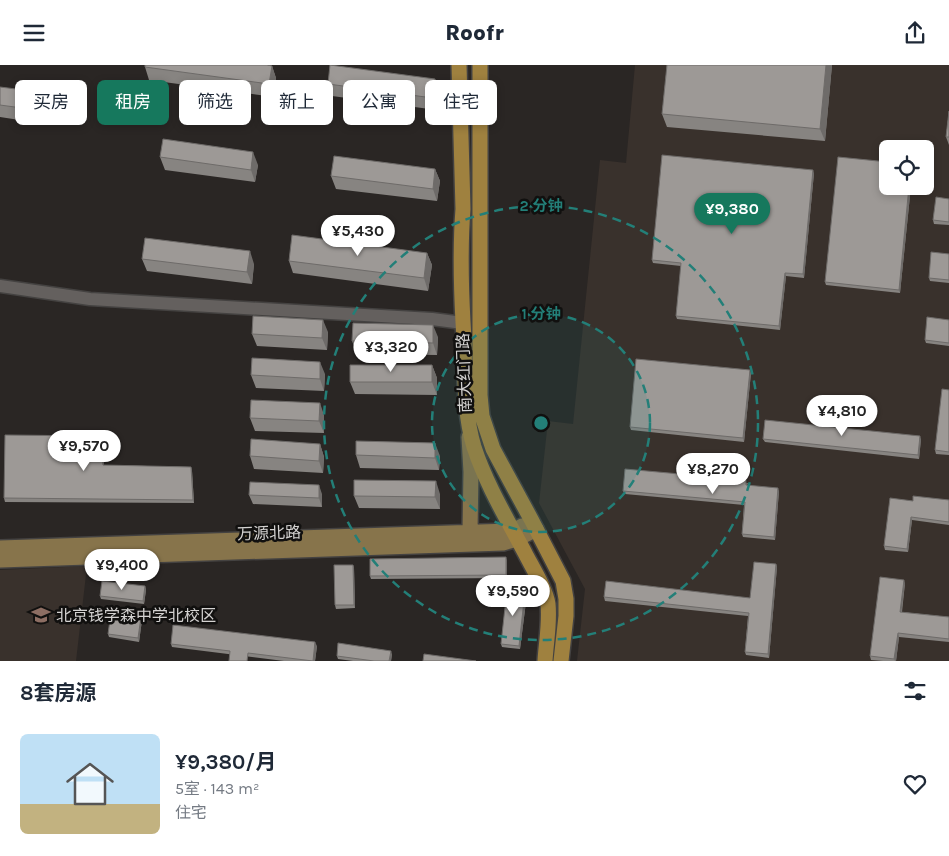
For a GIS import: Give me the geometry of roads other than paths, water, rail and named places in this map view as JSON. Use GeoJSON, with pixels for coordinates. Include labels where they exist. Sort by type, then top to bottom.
{"type":"FeatureCollection","features":[{"type":"Feature","properties":{"kind":"highway","name":"南大红门路"},"geometry":{"type":"LineString","coordinates":[[459,65],[462,209],[461,289],[467,411],[471,436],[486,478],[540,582],[548,603],[549,619],[545,661]]}},
{"type":"Feature","properties":{"kind":"highway","name":"南大红门路"},"geometry":{"type":"LineString","coordinates":[[480,65],[480,395],[482,416],[493,449],[563,581],[566,616],[561,661]]}},
{"type":"Feature","properties":{"kind":"main road"},"geometry":{"type":"LineString","coordinates":[[467,411],[471,472],[470,531]]}},
{"type":"Feature","properties":{"kind":"main road"},"geometry":{"type":"LineString","coordinates":[[515,535],[534,525]]}},
{"type":"Feature","properties":{"kind":"main road","name":"万源北路"},"geometry":{"type":"LineString","coordinates":[[0,548],[470,531],[515,535]]}},
{"type":"Feature","properties":{"kind":"main road","name":"万源北路"},"geometry":{"type":"LineString","coordinates":[[0,560],[503,543],[515,535]]}},
{"type":"Feature","properties":{"kind":"street"},"geometry":{"type":"LineString","coordinates":[[0,286],[90,299],[432,319],[464,323]]}},
{"type":"Feature","properties":{"kind":"place","name":"北京钱学森中学北校区"},"geometry":{"type":"Point","coordinates":[41,615]}}]}
